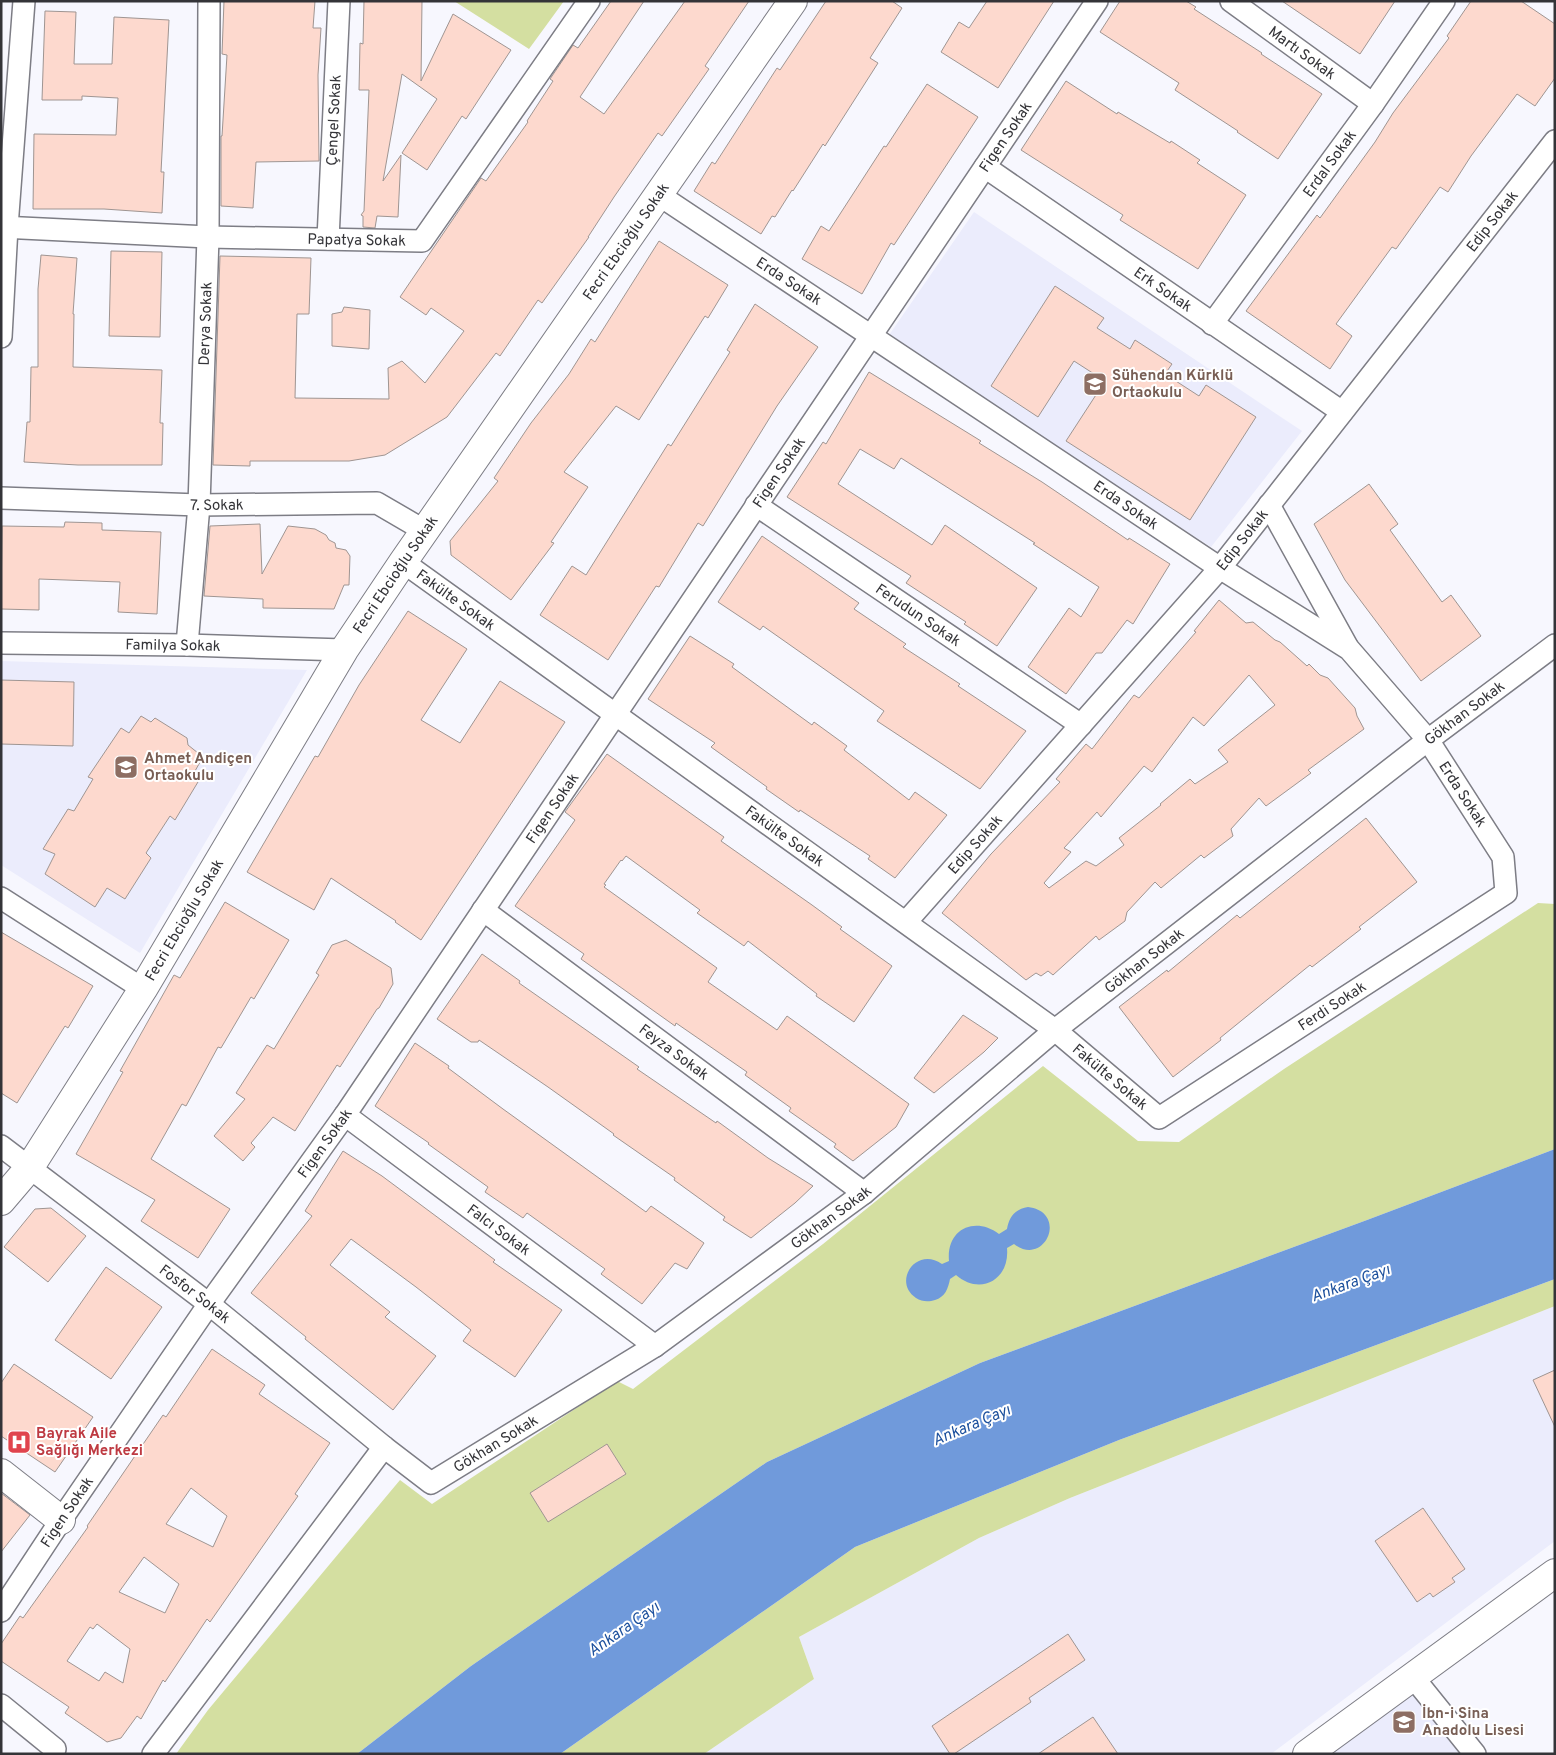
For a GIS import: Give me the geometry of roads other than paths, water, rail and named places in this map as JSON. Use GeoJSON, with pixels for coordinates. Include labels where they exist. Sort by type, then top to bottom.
{"type":"FeatureCollection","features":[{"type":"Feature","properties":{"kind":"street"},"geometry":{"type":"LineString","coordinates":[[1,337],[4,227],[24,1]]}},
{"type":"Feature","properties":{"kind":"street","name":"Derya Sokak"},"geometry":{"type":"LineString","coordinates":[[187,645],[199,505],[208,237],[209,1]]}},
{"type":"Feature","properties":{"kind":"street","name":"Çengel Sokak"},"geometry":{"type":"LineString","coordinates":[[328,239],[339,1]]}},
{"type":"Feature","properties":{"kind":"street","name":"Papatya Sokak"},"geometry":{"type":"LineString","coordinates":[[4,227],[208,237],[422,241],[588,1]]}},
{"type":"Feature","properties":{"kind":"street","name":"Fecri Ebcioğlu Sokak"},"geometry":{"type":"LineString","coordinates":[[1,1201],[30,1167],[143,989],[344,650],[403,562],[793,1]]}},
{"type":"Feature","properties":{"kind":"street","name":"Figen Sokak"},"geometry":{"type":"LineString","coordinates":[[1,1612],[61,1520],[209,1304],[345,1115],[1097,1]]}},
{"type":"Feature","properties":{"kind":"street","name":"Martı Sokak"},"geometry":{"type":"LineString","coordinates":[[1231,1],[1373,104]]}},
{"type":"Feature","properties":{"kind":"street","name":"Erdal Sokak"},"geometry":{"type":"LineString","coordinates":[[1212,324],[1373,104],[1444,1]]}},
{"type":"Feature","properties":{"kind":"street","name":"Edip Sokak"},"geometry":{"type":"LineString","coordinates":[[906,922],[1220,568],[1555,141]]}},
{"type":"Feature","properties":{"kind":"street","name":"Erk Sokak"},"geometry":{"type":"LineString","coordinates":[[985,167],[1342,412]]}},
{"type":"Feature","properties":{"kind":"street","name":"Erda Sokak"},"geometry":{"type":"LineString","coordinates":[[659,195],[1220,568],[1349,649],[1428,740],[1503,857],[1506,893]]}},
{"type":"Feature","properties":{"kind":"street","name":"7. Sokak"},"geometry":{"type":"LineString","coordinates":[[1,498],[199,505],[377,502],[425,531]]}},
{"type":"Feature","properties":{"kind":"street","name":"Ferudun Sokak"},"geometry":{"type":"LineString","coordinates":[[756,505],[1081,725]]}},
{"type":"Feature","properties":{"kind":"street"},"geometry":{"type":"LineString","coordinates":[[1269,505],[1349,649]]}},
{"type":"Feature","properties":{"kind":"street","name":"Fakülte Sokak"},"geometry":{"type":"LineString","coordinates":[[403,562],[1055,1030],[1159,1118]]}},
{"type":"Feature","properties":{"kind":"street","name":"Familya Sokak"},"geometry":{"type":"LineString","coordinates":[[1,643],[187,645],[344,650]]}},
{"type":"Feature","properties":{"kind":"street","name":"Gökhan Sokak"},"geometry":{"type":"LineString","coordinates":[[384,1447],[431,1483],[655,1346],[864,1193],[1055,1030],[1428,740],[1552,654]]}},
{"type":"Feature","properties":{"kind":"street","name":"Ferdi Sokak"},"geometry":{"type":"LineString","coordinates":[[1159,1118],[1506,893]]}},
{"type":"Feature","properties":{"kind":"street"},"geometry":{"type":"LineString","coordinates":[[1,898],[143,989]]}},
{"type":"Feature","properties":{"kind":"street","name":"Feyza Sokak"},"geometry":{"type":"LineString","coordinates":[[483,910],[864,1193]]}},
{"type":"Feature","properties":{"kind":"street","name":"Falcı Sokak"},"geometry":{"type":"LineString","coordinates":[[345,1115],[655,1346]]}},
{"type":"Feature","properties":{"kind":"street","name":"Fosfor Sokak"},"geometry":{"type":"LineString","coordinates":[[1,1146],[209,1304],[384,1447]]}},
{"type":"Feature","properties":{"kind":"street"},"geometry":{"type":"LineString","coordinates":[[153,1754],[384,1447]]}},
{"type":"Feature","properties":{"kind":"street"},"geometry":{"type":"LineString","coordinates":[[1,1473],[61,1520]]}},
{"type":"Feature","properties":{"kind":"street"},"geometry":{"type":"LineString","coordinates":[[1307,1754],[1555,1573]]}},
{"type":"Feature","properties":{"kind":"street"},"geometry":{"type":"LineString","coordinates":[[1413,1677],[1475,1754]]}},
{"type":"Feature","properties":{"kind":"street"},"geometry":{"type":"LineString","coordinates":[[1,1705],[57,1752]]}},
{"type":"Feature","properties":{"kind":"water","name":"Ankara Çayı"},"geometry":{"type":"Polygon","coordinates":[[[1555,1149],[1555,1279],[1119,1440],[855,1547],[560,1754],[357,1754],[471,1666],[767,1462],[980,1363],[1555,1149]]]}},
{"type":"Feature","properties":{"kind":"water"},"geometry":{"type":"Polygon","coordinates":[[[1028,1207],[1040,1211],[1047,1218],[1050,1227],[1048,1236],[1043,1244],[1035,1249],[1025,1250],[1014,1244],[1007,1248],[1007,1259],[1004,1269],[992,1281],[975,1284],[965,1281],[956,1275],[950,1279],[944,1295],[930,1301],[918,1299],[909,1291],[906,1283],[910,1268],[924,1259],[942,1264],[949,1261],[949,1250],[952,1241],[964,1229],[972,1226],[981,1226],[999,1234],[1007,1229],[1013,1214],[1028,1207]]]}},
{"type":"Feature","properties":{"kind":"place","name":"Sühendan Kürklü Ortaokulu"},"geometry":{"type":"Point","coordinates":[1095,384]}},
{"type":"Feature","properties":{"kind":"place","name":"Ahmet Andiçen Ortaokulu"},"geometry":{"type":"Point","coordinates":[126,767]}},
{"type":"Feature","properties":{"kind":"place","name":"Bayrak Aile Sağlığı Merkezi"},"geometry":{"type":"Point","coordinates":[19,1442]}},
{"type":"Feature","properties":{"kind":"place","name":"İbn-i Sina Anadolu Lisesi"},"geometry":{"type":"Point","coordinates":[1404,1722]}}]}
